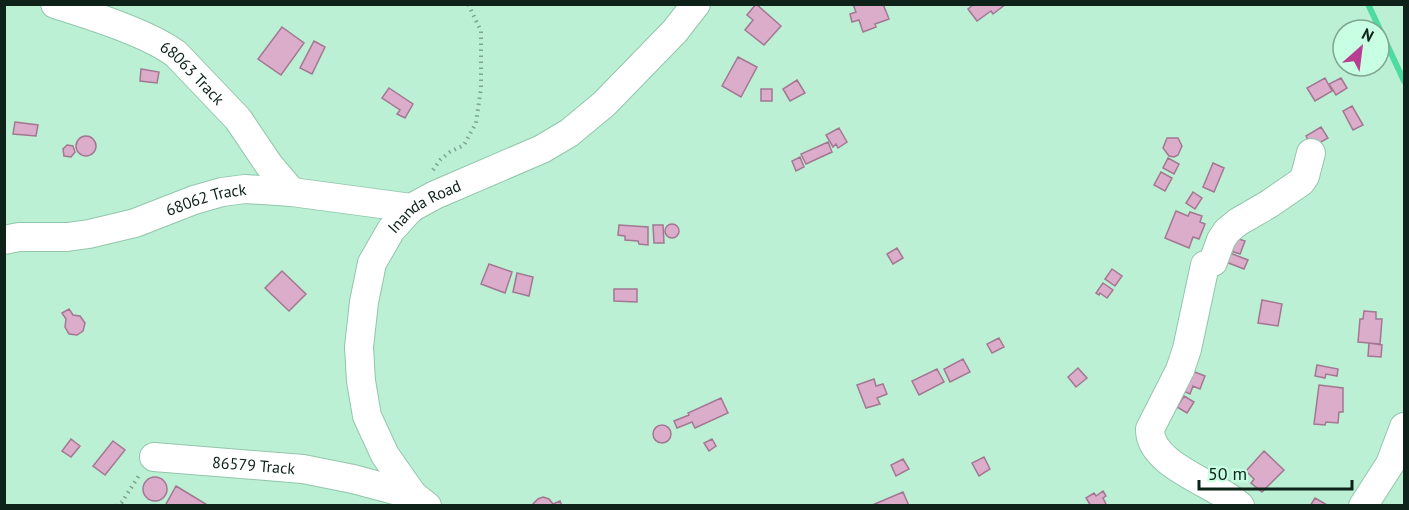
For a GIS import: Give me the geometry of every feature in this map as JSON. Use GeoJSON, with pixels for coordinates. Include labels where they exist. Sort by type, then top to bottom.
{"type":"FeatureCollection","features":[{"type":"Feature","properties":{"kind":"street","name":"68063 Track"},"geometry":{"type":"LineString","coordinates":[[55,4],[165,46],[176,54],[238,119],[269,165],[292,192]]}},
{"type":"Feature","properties":{"kind":"street","name":"Inanda Road"},"geometry":{"type":"LineString","coordinates":[[420,500],[385,455],[367,416],[361,381],[359,347],[364,302],[372,263],[391,230],[423,201],[542,149],[568,134],[604,104],[675,31],[696,4]]}},
{"type":"Feature","properties":{"kind":"street"},"geometry":{"type":"LineString","coordinates":[[1240,506],[1226,495],[1174,465],[1154,445],[1150,429],[1183,360],[1195,317],[1205,265],[1213,262],[1227,231],[1300,182],[1305,176],[1311,153]]}},
{"type":"Feature","properties":{"kind":"street","name":"68062 Track"},"geometry":{"type":"LineString","coordinates":[[4,240],[19,237],[67,237],[89,234],[135,222],[194,200],[222,192],[245,189],[423,201]]}},
{"type":"Feature","properties":{"kind":"street"},"geometry":{"type":"LineString","coordinates":[[1363,506],[1390,464],[1404,427]]}},
{"type":"Feature","properties":{"kind":"street","name":"86579 Track"},"geometry":{"type":"LineString","coordinates":[[154,457],[303,469],[353,479],[420,500]]}},
{"type":"Feature","properties":{"kind":"path"},"geometry":{"type":"LineString","coordinates":[[423,201],[433,169],[450,152],[464,145],[476,123],[481,88],[481,31],[468,4]]}},
{"type":"Feature","properties":{"kind":"path"},"geometry":{"type":"LineString","coordinates":[[116,506],[122,502],[154,457]]}},
{"type":"Feature","properties":{"kind":"building"},"geometry":{"type":"Polygon","coordinates":[[[756,4],[781,26],[764,45],[745,30],[753,20],[747,15],[756,4]]]}},
{"type":"Feature","properties":{"kind":"building"},"geometry":{"type":"Polygon","coordinates":[[[853,4],[883,4],[889,19],[863,32],[859,20],[852,22],[850,14],[856,12],[853,4]]]}},
{"type":"Feature","properties":{"kind":"building"},"geometry":{"type":"Polygon","coordinates":[[[974,4],[1006,4],[993,14],[991,11],[977,21],[968,9],[974,4]]]}},
{"type":"Feature","properties":{"kind":"building"},"geometry":{"type":"Polygon","coordinates":[[[282,27],[304,43],[281,75],[258,59],[282,27]]]}},
{"type":"Feature","properties":{"kind":"building"},"geometry":{"type":"Polygon","coordinates":[[[314,41],[325,47],[312,74],[300,68],[314,41]]]}},
{"type":"Feature","properties":{"kind":"building"},"geometry":{"type":"Polygon","coordinates":[[[738,57],[757,67],[741,97],[722,86],[738,57]]]}},
{"type":"Feature","properties":{"kind":"building"},"geometry":{"type":"Polygon","coordinates":[[[141,69],[159,72],[157,83],[140,81],[141,69]]]}},
{"type":"Feature","properties":{"kind":"building"},"geometry":{"type":"Polygon","coordinates":[[[1325,78],[1332,91],[1315,101],[1307,88],[1325,78]]]}},
{"type":"Feature","properties":{"kind":"building"},"geometry":{"type":"Polygon","coordinates":[[[1341,78],[1347,88],[1336,95],[1329,84],[1341,78]]]}},
{"type":"Feature","properties":{"kind":"building"},"geometry":{"type":"Polygon","coordinates":[[[797,80],[805,93],[790,101],[783,89],[797,80]]]}},
{"type":"Feature","properties":{"kind":"building"},"geometry":{"type":"Polygon","coordinates":[[[389,88],[413,104],[405,118],[397,114],[400,110],[382,98],[389,88]]]}},
{"type":"Feature","properties":{"kind":"building"},"geometry":{"type":"Polygon","coordinates":[[[761,89],[772,89],[772,101],[761,101],[761,89]]]}},
{"type":"Feature","properties":{"kind":"building"},"geometry":{"type":"Polygon","coordinates":[[[1352,106],[1363,125],[1353,130],[1343,111],[1352,106]]]}},
{"type":"Feature","properties":{"kind":"building"},"geometry":{"type":"Polygon","coordinates":[[[15,122],[38,125],[36,136],[13,134],[15,122]]]}},
{"type":"Feature","properties":{"kind":"building"},"geometry":{"type":"Polygon","coordinates":[[[1321,127],[1328,138],[1312,147],[1306,136],[1321,127]]]}},
{"type":"Feature","properties":{"kind":"building"},"geometry":{"type":"Polygon","coordinates":[[[839,128],[847,142],[838,148],[836,144],[833,147],[826,135],[839,128]]]}},
{"type":"Feature","properties":{"kind":"building"},"geometry":{"type":"Polygon","coordinates":[[[86,136],[93,139],[96,146],[93,153],[86,156],[79,153],[76,146],[79,139],[86,136]]]}},
{"type":"Feature","properties":{"kind":"building"},"geometry":{"type":"Polygon","coordinates":[[[1167,138],[1178,138],[1182,146],[1178,155],[1174,157],[1169,156],[1163,148],[1167,138]]]}},
{"type":"Feature","properties":{"kind":"building"},"geometry":{"type":"Polygon","coordinates":[[[828,142],[832,152],[806,164],[801,154],[828,142]]]}},
{"type":"Feature","properties":{"kind":"building"},"geometry":{"type":"Polygon","coordinates":[[[67,145],[73,146],[75,152],[71,157],[64,156],[63,149],[67,145]]]}},
{"type":"Feature","properties":{"kind":"building"},"geometry":{"type":"Polygon","coordinates":[[[800,157],[804,167],[796,171],[792,161],[800,157]]]}},
{"type":"Feature","properties":{"kind":"building"},"geometry":{"type":"Polygon","coordinates":[[[1168,158],[1179,164],[1174,174],[1163,168],[1168,158]]]}},
{"type":"Feature","properties":{"kind":"building"},"geometry":{"type":"Polygon","coordinates":[[[1213,163],[1224,168],[1214,192],[1203,187],[1213,163]]]}},
{"type":"Feature","properties":{"kind":"building"},"geometry":{"type":"Polygon","coordinates":[[[1161,172],[1172,178],[1165,191],[1154,185],[1161,172]]]}},
{"type":"Feature","properties":{"kind":"building"},"geometry":{"type":"Polygon","coordinates":[[[1193,192],[1202,198],[1195,209],[1186,203],[1193,192]]]}},
{"type":"Feature","properties":{"kind":"building"},"geometry":{"type":"Polygon","coordinates":[[[1176,211],[1188,216],[1190,212],[1202,216],[1200,222],[1205,224],[1199,239],[1193,237],[1189,248],[1165,238],[1176,211]]]}},
{"type":"Feature","properties":{"kind":"building"},"geometry":{"type":"Polygon","coordinates":[[[672,224],[677,226],[679,231],[677,236],[672,238],[667,236],[665,231],[667,226],[672,224]]]}},
{"type":"Feature","properties":{"kind":"building"},"geometry":{"type":"Polygon","coordinates":[[[619,225],[648,227],[648,245],[625,240],[625,236],[618,235],[619,225]]]}},
{"type":"Feature","properties":{"kind":"building"},"geometry":{"type":"Polygon","coordinates":[[[653,225],[663,225],[664,243],[654,243],[653,225]]]}},
{"type":"Feature","properties":{"kind":"building"},"geometry":{"type":"Polygon","coordinates":[[[1232,237],[1245,241],[1240,254],[1228,250],[1232,237]]]}},
{"type":"Feature","properties":{"kind":"building"},"geometry":{"type":"Polygon","coordinates":[[[897,248],[903,258],[893,264],[887,254],[897,248]]]}},
{"type":"Feature","properties":{"kind":"building"},"geometry":{"type":"Polygon","coordinates":[[[1230,253],[1248,260],[1244,269],[1226,262],[1230,253]]]}},
{"type":"Feature","properties":{"kind":"building"},"geometry":{"type":"Polygon","coordinates":[[[489,264],[512,272],[505,293],[481,284],[489,264]]]}},
{"type":"Feature","properties":{"kind":"building"},"geometry":{"type":"Polygon","coordinates":[[[1112,269],[1122,276],[1115,286],[1105,279],[1112,269]]]}},
{"type":"Feature","properties":{"kind":"building"},"geometry":{"type":"Polygon","coordinates":[[[282,271],[306,294],[289,311],[265,288],[282,271]]]}},
{"type":"Feature","properties":{"kind":"building"},"geometry":{"type":"Polygon","coordinates":[[[517,273],[533,277],[529,296],[513,292],[517,273]]]}},
{"type":"Feature","properties":{"kind":"building"},"geometry":{"type":"Polygon","coordinates":[[[1103,283],[1113,290],[1107,298],[1096,293],[1103,283]]]}},
{"type":"Feature","properties":{"kind":"building"},"geometry":{"type":"Polygon","coordinates":[[[614,289],[637,289],[637,302],[614,301],[614,289]]]}},
{"type":"Feature","properties":{"kind":"building"},"geometry":{"type":"Polygon","coordinates":[[[1262,300],[1282,304],[1278,326],[1258,323],[1262,300]]]}},
{"type":"Feature","properties":{"kind":"building"},"geometry":{"type":"Polygon","coordinates":[[[69,309],[73,315],[80,316],[85,323],[83,331],[77,335],[69,334],[65,327],[66,319],[62,313],[69,309]]]}},
{"type":"Feature","properties":{"kind":"building"},"geometry":{"type":"Polygon","coordinates":[[[1364,311],[1376,312],[1376,319],[1382,319],[1380,344],[1358,342],[1360,319],[1363,319],[1364,311]]]}},
{"type":"Feature","properties":{"kind":"building"},"geometry":{"type":"Polygon","coordinates":[[[999,338],[1004,347],[992,353],[987,344],[999,338]]]}},
{"type":"Feature","properties":{"kind":"building"},"geometry":{"type":"Polygon","coordinates":[[[1369,343],[1382,345],[1381,357],[1368,356],[1369,343]]]}},
{"type":"Feature","properties":{"kind":"building"},"geometry":{"type":"Polygon","coordinates":[[[963,359],[970,372],[950,382],[944,369],[963,359]]]}},
{"type":"Feature","properties":{"kind":"building"},"geometry":{"type":"Polygon","coordinates":[[[1317,365],[1338,369],[1337,376],[1326,374],[1325,378],[1315,376],[1317,365]]]}},
{"type":"Feature","properties":{"kind":"building"},"geometry":{"type":"Polygon","coordinates":[[[1078,368],[1087,378],[1076,387],[1068,377],[1078,368]]]}},
{"type":"Feature","properties":{"kind":"building"},"geometry":{"type":"Polygon","coordinates":[[[937,369],[944,382],[919,395],[912,381],[937,369]]]}},
{"type":"Feature","properties":{"kind":"building"},"geometry":{"type":"Polygon","coordinates":[[[1187,369],[1205,376],[1200,389],[1193,386],[1190,394],[1179,389],[1187,369]]]}},
{"type":"Feature","properties":{"kind":"building"},"geometry":{"type":"Polygon","coordinates":[[[874,379],[876,386],[883,384],[887,394],[877,398],[880,404],[866,408],[857,385],[874,379]]]}},
{"type":"Feature","properties":{"kind":"building"},"geometry":{"type":"Polygon","coordinates":[[[1319,385],[1343,388],[1343,412],[1339,412],[1338,423],[1314,424],[1319,385]]]}},
{"type":"Feature","properties":{"kind":"building"},"geometry":{"type":"Polygon","coordinates":[[[1184,396],[1194,402],[1187,413],[1177,407],[1184,396]]]}},
{"type":"Feature","properties":{"kind":"building"},"geometry":{"type":"Polygon","coordinates":[[[721,398],[728,413],[695,428],[692,422],[677,428],[674,421],[721,398]]]}},
{"type":"Feature","properties":{"kind":"building"},"geometry":{"type":"Polygon","coordinates":[[[662,425],[668,428],[671,434],[668,440],[662,443],[656,440],[653,434],[656,428],[662,425]]]}},
{"type":"Feature","properties":{"kind":"building"},"geometry":{"type":"Polygon","coordinates":[[[71,439],[80,446],[71,457],[62,451],[71,439]]]}},
{"type":"Feature","properties":{"kind":"building"},"geometry":{"type":"Polygon","coordinates":[[[712,439],[716,446],[709,451],[704,443],[712,439]]]}},
{"type":"Feature","properties":{"kind":"building"},"geometry":{"type":"Polygon","coordinates":[[[113,441],[125,450],[105,475],[93,466],[113,441]]]}},
{"type":"Feature","properties":{"kind":"building"},"geometry":{"type":"Polygon","coordinates":[[[1264,451],[1284,470],[1262,492],[1251,483],[1254,479],[1246,471],[1264,451]]]}},
{"type":"Feature","properties":{"kind":"building"},"geometry":{"type":"Polygon","coordinates":[[[984,457],[990,469],[979,476],[972,463],[984,457]]]}},
{"type":"Feature","properties":{"kind":"building"},"geometry":{"type":"Polygon","coordinates":[[[903,459],[909,469],[896,476],[891,465],[903,459]]]}},
{"type":"Feature","properties":{"kind":"building"},"geometry":{"type":"Polygon","coordinates":[[[155,477],[164,480],[167,489],[164,498],[155,501],[146,498],[143,489],[146,480],[155,477]]]}},
{"type":"Feature","properties":{"kind":"building"},"geometry":{"type":"Polygon","coordinates":[[[176,486],[209,506],[165,506],[176,486]]]}},
{"type":"Feature","properties":{"kind":"building"},"geometry":{"type":"Polygon","coordinates":[[[1103,491],[1106,496],[1103,498],[1107,506],[1091,506],[1086,498],[1094,493],[1096,496],[1103,491]]]}},
{"type":"Feature","properties":{"kind":"building"},"geometry":{"type":"Polygon","coordinates":[[[903,492],[909,506],[870,506],[903,492]]]}},
{"type":"Feature","properties":{"kind":"building"},"geometry":{"type":"Polygon","coordinates":[[[543,497],[549,499],[553,504],[560,501],[562,506],[531,506],[543,497]]]}},
{"type":"Feature","properties":{"kind":"building"},"geometry":{"type":"Polygon","coordinates":[[[1315,498],[1327,505],[1310,506],[1315,498]]]}},
{"type":"Feature","properties":{"kind":"waterway"},"geometry":{"type":"LineString","coordinates":[[1368,4],[1404,81]]}}]}
